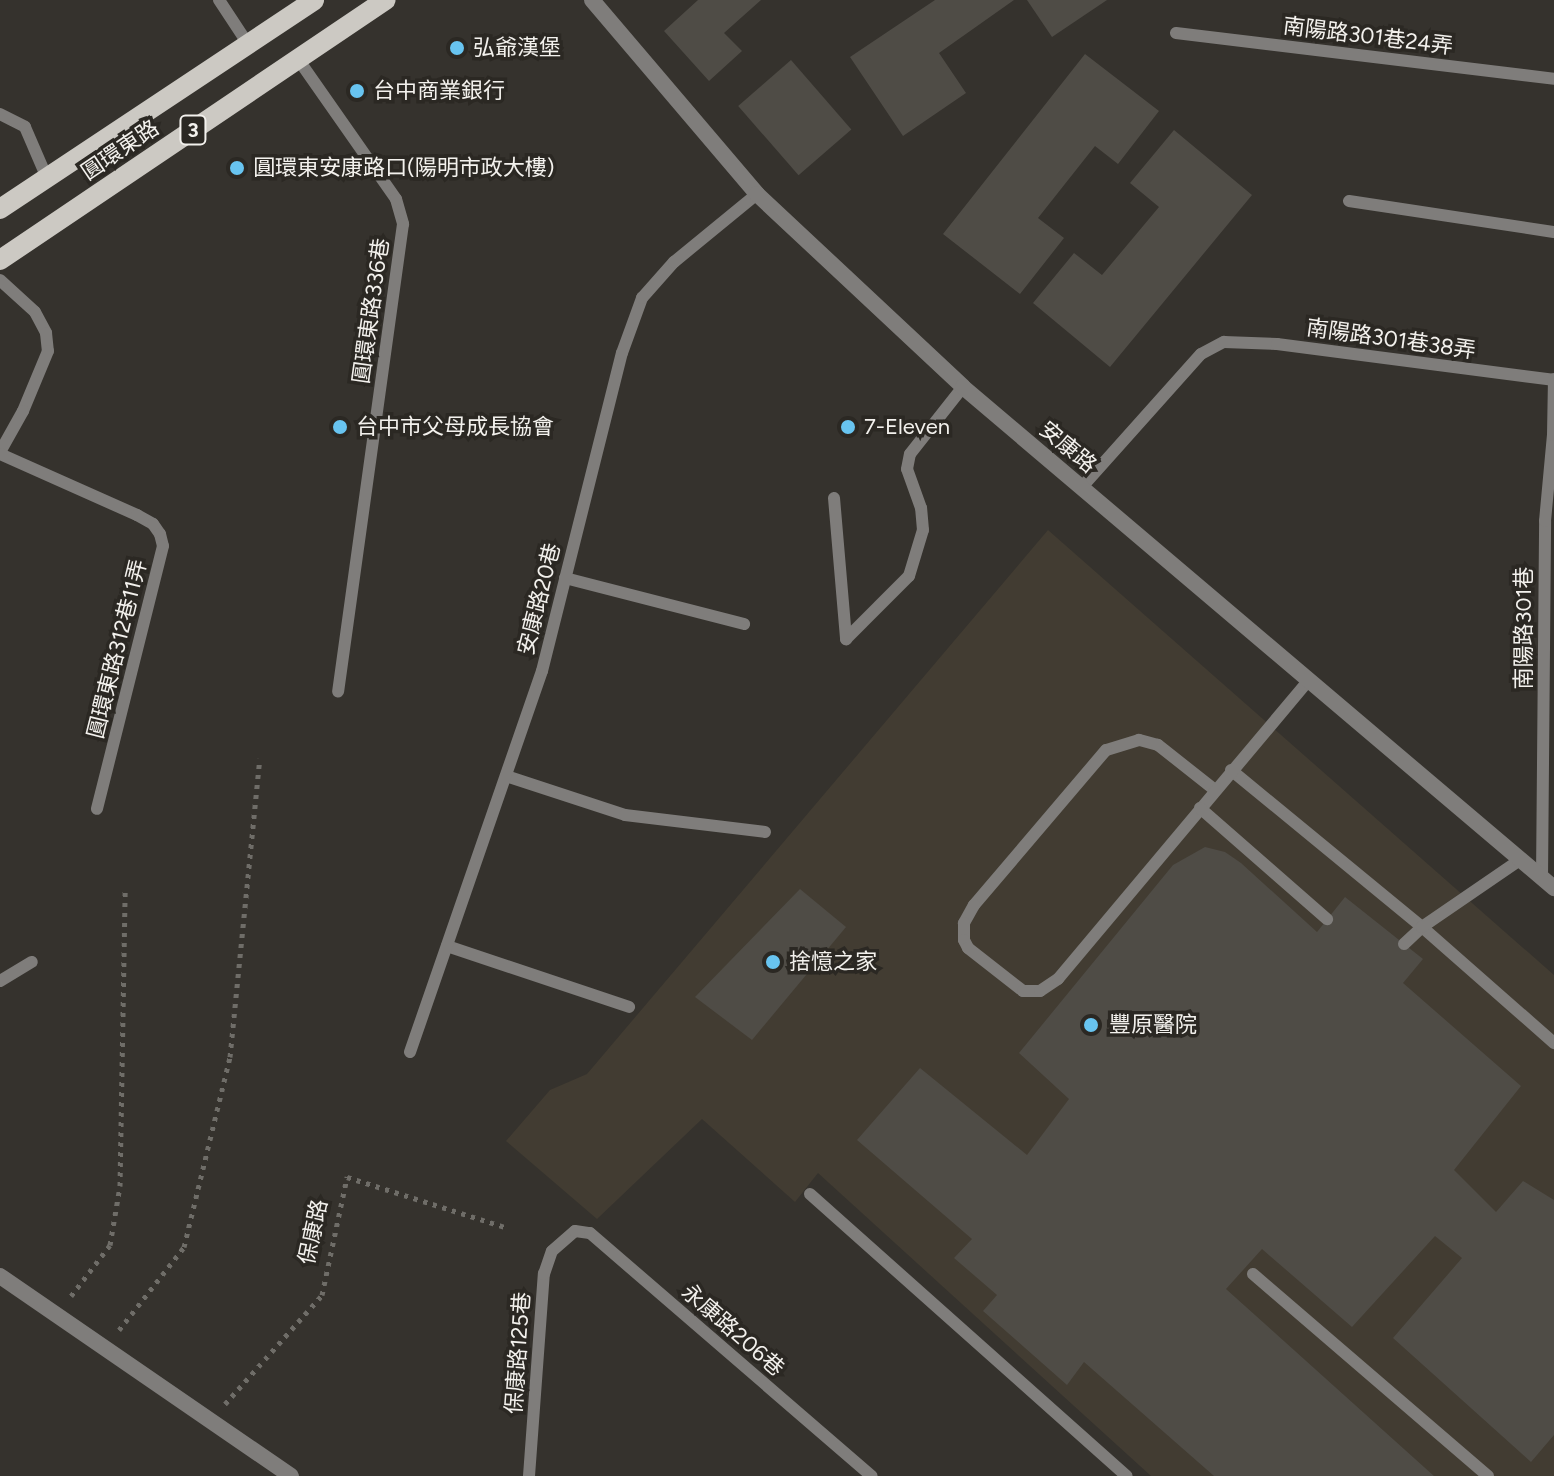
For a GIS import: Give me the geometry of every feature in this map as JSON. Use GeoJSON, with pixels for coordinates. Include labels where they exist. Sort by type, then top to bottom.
{"type":"FeatureCollection","features":[{"type":"Feature","properties":{"kind":"main road","name":"圓環東路"},"geometry":{"type":"LineString","coordinates":[[0,209],[314,0]]}},
{"type":"Feature","properties":{"kind":"main road","name":"圓環東路"},"geometry":{"type":"LineString","coordinates":[[0,260],[386,0]]}},
{"type":"Feature","properties":{"kind":"street","name":"安康路"},"geometry":{"type":"LineString","coordinates":[[592,0],[757,194],[963,387],[1548,883]]}},
{"type":"Feature","properties":{"kind":"street"},"geometry":{"type":"LineString","coordinates":[[0,1276],[291,1476]]}},
{"type":"Feature","properties":{"kind":"lane"},"geometry":{"type":"LineString","coordinates":[[219,0],[248,44]]}},
{"type":"Feature","properties":{"kind":"lane","name":"南陽路301巷24弄"},"geometry":{"type":"LineString","coordinates":[[1176,33],[1554,79]]}},
{"type":"Feature","properties":{"kind":"lane","name":"圓環東路336巷"},"geometry":{"type":"LineString","coordinates":[[298,59],[396,199],[403,224],[338,692]]}},
{"type":"Feature","properties":{"kind":"lane"},"geometry":{"type":"LineString","coordinates":[[0,114],[25,127],[47,178]]}},
{"type":"Feature","properties":{"kind":"lane","name":"安康路20巷"},"geometry":{"type":"LineString","coordinates":[[410,1052],[542,671],[622,353],[642,298],[674,262],[757,194]]}},
{"type":"Feature","properties":{"kind":"lane"},"geometry":{"type":"LineString","coordinates":[[1349,201],[1554,232]]}},
{"type":"Feature","properties":{"kind":"lane"},"geometry":{"type":"LineString","coordinates":[[0,280],[35,312],[46,333],[48,351],[23,411],[0,453]]}},
{"type":"Feature","properties":{"kind":"lane","name":"南陽路301巷38弄"},"geometry":{"type":"LineString","coordinates":[[1082,487],[1201,354],[1224,342],[1277,344],[1554,380]]}},
{"type":"Feature","properties":{"kind":"lane","name":"南陽路301巷"},"geometry":{"type":"LineString","coordinates":[[1548,883],[1545,521],[1553,435],[1554,380]]}},
{"type":"Feature","properties":{"kind":"lane"},"geometry":{"type":"LineString","coordinates":[[834,498],[846,639],[909,576],[923,530],[921,508],[907,469],[910,454],[963,387]]}},
{"type":"Feature","properties":{"kind":"lane","name":"圓環東路312巷11弄"},"geometry":{"type":"LineString","coordinates":[[0,453],[137,515],[153,524],[160,534],[163,546],[97,809]]}},
{"type":"Feature","properties":{"kind":"lane"},"geometry":{"type":"LineString","coordinates":[[565,578],[744,624]]}},
{"type":"Feature","properties":{"kind":"lane"},"geometry":{"type":"LineString","coordinates":[[1215,790],[1158,745],[1139,740],[1106,750],[974,905],[964,923],[964,940],[968,948],[1023,991],[1040,991],[1049,986],[1309,680]]}},
{"type":"Feature","properties":{"kind":"lane"},"geometry":{"type":"LineString","coordinates":[[1231,770],[1422,927],[1554,1043]]}},
{"type":"Feature","properties":{"kind":"lane"},"geometry":{"type":"LineString","coordinates":[[506,776],[625,815],[765,832]]}},
{"type":"Feature","properties":{"kind":"lane"},"geometry":{"type":"LineString","coordinates":[[1200,808],[1327,919]]}},
{"type":"Feature","properties":{"kind":"lane"},"geometry":{"type":"LineString","coordinates":[[1404,944],[1422,927],[1520,860]]}},
{"type":"Feature","properties":{"kind":"lane"},"geometry":{"type":"LineString","coordinates":[[447,946],[629,1007]]}},
{"type":"Feature","properties":{"kind":"lane"},"geometry":{"type":"LineString","coordinates":[[0,981],[32,962]]}},
{"type":"Feature","properties":{"kind":"lane"},"geometry":{"type":"LineString","coordinates":[[810,1194],[1127,1476]]}},
{"type":"Feature","properties":{"kind":"lane","name":"永康路206巷"},"geometry":{"type":"LineString","coordinates":[[563,1239],[575,1231],[590,1233],[872,1476]]}},
{"type":"Feature","properties":{"kind":"lane","name":"保康路125巷"},"geometry":{"type":"LineString","coordinates":[[529,1476],[544,1274],[552,1251],[563,1239]]}},
{"type":"Feature","properties":{"kind":"lane"},"geometry":{"type":"LineString","coordinates":[[1253,1274],[1488,1476]]}},
{"type":"Feature","properties":{"kind":"path"},"geometry":{"type":"LineString","coordinates":[[106,1347],[184,1247],[230,1057],[260,759]]}},
{"type":"Feature","properties":{"kind":"path"},"geometry":{"type":"LineString","coordinates":[[57,1314],[110,1245],[120,1186],[125,887]]}},
{"type":"Feature","properties":{"kind":"path","name":"保康路"},"geometry":{"type":"LineString","coordinates":[[211,1420],[322,1295],[347,1177],[505,1227]]}},
{"type":"Feature","properties":{"kind":"shaded area","name":"豐原醫院"},"geometry":{"type":"Polygon","coordinates":[[[1048,530],[1554,975],[1554,1476],[1151,1476],[818,1173],[795,1202],[702,1119],[597,1219],[506,1141],[550,1090],[587,1074],[1048,530]]]}},
{"type":"Feature","properties":{"kind":"building"},"geometry":{"type":"Polygon","coordinates":[[[698,0],[761,0],[724,33],[742,51],[709,81],[664,31],[698,0]]]}},
{"type":"Feature","properties":{"kind":"building"},"geometry":{"type":"Polygon","coordinates":[[[935,0],[1014,0],[939,53],[966,93],[903,136],[850,57],[935,0]]]}},
{"type":"Feature","properties":{"kind":"building"},"geometry":{"type":"Polygon","coordinates":[[[1027,0],[1107,0],[1052,37],[1027,0]]]}},
{"type":"Feature","properties":{"kind":"building"},"geometry":{"type":"Polygon","coordinates":[[[1085,54],[1159,111],[1118,164],[1095,146],[1038,218],[1064,238],[1020,294],[943,234],[1085,54]]]}},
{"type":"Feature","properties":{"kind":"building"},"geometry":{"type":"Polygon","coordinates":[[[791,60],[851,129],[799,175],[738,106],[791,60]]]}},
{"type":"Feature","properties":{"kind":"building"},"geometry":{"type":"Polygon","coordinates":[[[1174,130],[1252,195],[1110,367],[1033,303],[1074,253],[1102,275],[1159,207],[1130,183],[1174,130]]]}},
{"type":"Feature","properties":{"kind":"building"},"geometry":{"type":"Polygon","coordinates":[[[1205,847],[1225,852],[1241,863],[1317,932],[1345,897],[1423,959],[1403,983],[1521,1086],[1454,1170],[1496,1212],[1523,1181],[1554,1200],[1554,1435],[1531,1462],[1393,1338],[1462,1258],[1435,1236],[1352,1327],[1262,1249],[1226,1289],[1434,1476],[1214,1476],[1084,1362],[1067,1385],[983,1311],[997,1295],[954,1258],[972,1239],[857,1140],[920,1068],[1027,1155],[1069,1099],[1019,1053],[1173,865],[1205,847]]]}},
{"type":"Feature","properties":{"kind":"building","name":"捨憶之家"},"geometry":{"type":"Polygon","coordinates":[[[800,889],[846,927],[752,1040],[695,997],[800,889]]]}},
{"type":"Feature","properties":{"kind":"place","name":"弘爺漢堡"},"geometry":{"type":"Point","coordinates":[457,48]}},
{"type":"Feature","properties":{"kind":"place","name":"台中商業銀行"},"geometry":{"type":"Point","coordinates":[357,91]}},
{"type":"Feature","properties":{"kind":"place","name":"圓環東安康路口(陽明市政大樓)"},"geometry":{"type":"Point","coordinates":[237,168]}},
{"type":"Feature","properties":{"kind":"place","name":"台中市父母成長協會"},"geometry":{"type":"Point","coordinates":[340,427]}},
{"type":"Feature","properties":{"kind":"place","name":"7-Eleven"},"geometry":{"type":"Point","coordinates":[848,427]}},
{"type":"Feature","properties":{"kind":"place","name":"捨憶之家"},"geometry":{"type":"Point","coordinates":[773,962]}},
{"type":"Feature","properties":{"kind":"place","name":"豐原醫院"},"geometry":{"type":"Point","coordinates":[1091,1025]}}]}
